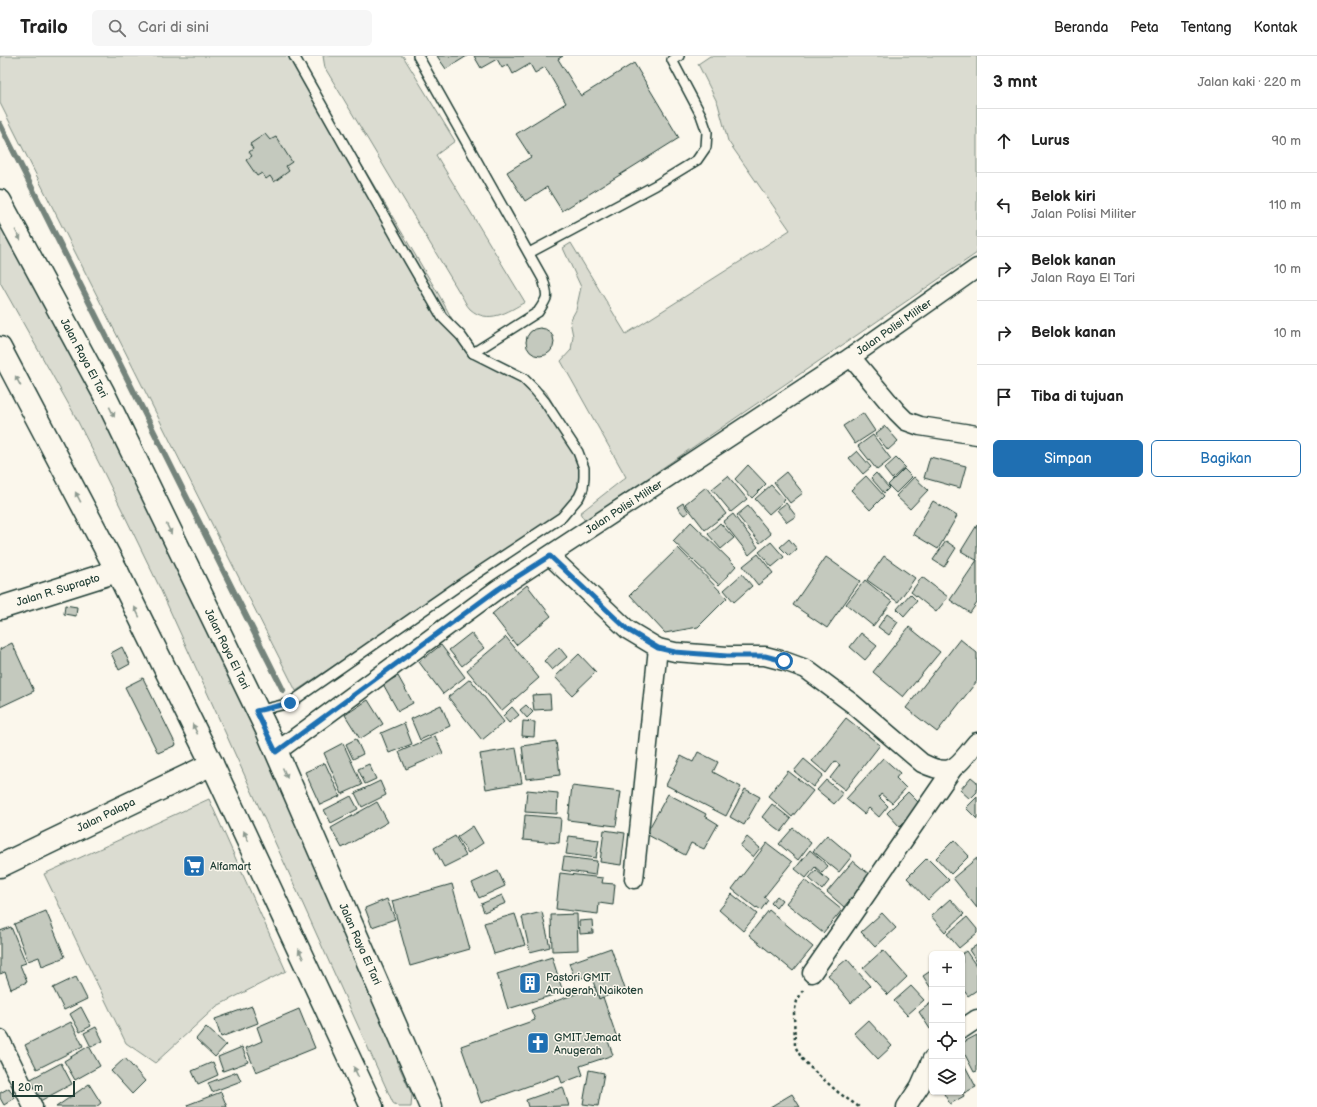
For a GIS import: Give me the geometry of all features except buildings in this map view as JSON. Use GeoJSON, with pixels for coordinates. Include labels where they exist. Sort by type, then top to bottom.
{"type":"FeatureCollection","features":[{"type":"Feature","properties":{"kind":"main road","name":"Jalan Raya El Tari"},"geometry":{"type":"LineString","coordinates":[[0,201],[103,392],[276,752],[431,1107]]}},
{"type":"Feature","properties":{"kind":"main road"},"geometry":{"type":"LineString","coordinates":[[0,348],[117,571],[212,764],[372,1107]]}},
{"type":"Feature","properties":{"kind":"main road","name":"Jalan R. Suprapto"},"geometry":{"type":"LineString","coordinates":[[0,608],[117,571]]}},
{"type":"Feature","properties":{"kind":"main road","name":"Jalan Palapa"},"geometry":{"type":"LineString","coordinates":[[0,866],[212,764]]}},
{"type":"Feature","properties":{"kind":"street","name":"Jalan Polisi Militer"},"geometry":{"type":"LineString","coordinates":[[276,752],[498,589],[851,357],[977,268]]}},
{"type":"Feature","properties":{"kind":"street"},"geometry":{"type":"LineString","coordinates":[[851,357],[906,421],[920,426],[977,435]]}},
{"type":"Feature","properties":{"kind":"street"},"geometry":{"type":"LineString","coordinates":[[550,556],[628,630],[658,648],[675,652],[727,656],[765,656],[806,669],[853,704],[922,763],[933,769],[942,771],[949,770],[954,767],[977,742]]}},
{"type":"Feature","properties":{"kind":"street"},"geometry":{"type":"LineString","coordinates":[[634,879],[658,648]]}},
{"type":"Feature","properties":{"kind":"street"},"geometry":{"type":"LineString","coordinates":[[812,973],[954,767]]}},
{"type":"Feature","properties":{"kind":"street"},"geometry":{"type":"LineString","coordinates":[[965,1027],[977,1019]]}},
{"type":"Feature","properties":{"kind":"street"},"geometry":{"type":"LineString","coordinates":[[0,1039],[34,1107]]}},
{"type":"Feature","properties":{"kind":"street"},"geometry":{"type":"LineString","coordinates":[[906,1107],[920,1086],[929,1066]]}},
{"type":"Feature","properties":{"kind":"lane"},"geometry":{"type":"LineString","coordinates":[[256,711],[290,703],[460,584],[562,517],[579,497],[583,488],[584,468],[578,452],[545,402],[523,378],[473,353],[461,336],[442,317],[294,56]]}},
{"type":"Feature","properties":{"kind":"lane"},"geometry":{"type":"LineString","coordinates":[[418,56],[529,253],[543,279],[548,295],[538,312],[473,353]]}},
{"type":"Feature","properties":{"kind":"lane"},"geometry":{"type":"LineString","coordinates":[[529,253],[656,185],[697,160],[706,147],[707,132],[701,115],[673,57]]}},
{"type":"Feature","properties":{"kind":"path"},"geometry":{"type":"LineString","coordinates":[[812,973],[797,1001],[794,1013],[795,1046],[802,1059],[839,1093],[860,1107]]}},
{"type":"Feature","properties":{"kind":"shaded area"},"geometry":{"type":"Polygon","coordinates":[[[0,56],[297,56],[439,295],[458,330],[485,357],[519,375],[546,392],[583,455],[589,470],[582,490],[570,507],[296,691],[0,103],[0,56]]]}},
{"type":"Feature","properties":{"kind":"shaded area"},"geometry":{"type":"Polygon","coordinates":[[[323,56],[403,56],[455,141],[436,155],[525,302],[505,313],[491,316],[477,314],[470,309],[325,68],[323,56]]]}},
{"type":"Feature","properties":{"kind":"shaded area"},"geometry":{"type":"Polygon","coordinates":[[[710,56],[977,56],[977,253],[585,521],[580,513],[626,477],[561,361],[571,350],[573,336],[570,321],[576,310],[581,287],[563,248],[571,243],[626,334],[790,230],[728,141],[718,104],[698,64],[710,56]]]}},
{"type":"Feature","properties":{"kind":"shaded area"},"geometry":{"type":"Polygon","coordinates":[[[0,211],[170,534],[394,1034],[398,1064],[412,1095],[411,1107],[399,1107],[393,1103],[158,584],[73,412],[0,282],[0,211]]]}},
{"type":"Feature","properties":{"kind":"shaded area"},"geometry":{"type":"Polygon","coordinates":[[[209,799],[286,971],[217,1006],[155,1063],[126,1043],[44,874],[209,799]]]}},
{"type":"Feature","properties":{"kind":"waterway"},"geometry":{"type":"LineString","coordinates":[[0,124],[283,690]]}},
{"type":"Feature","properties":{"kind":"place","name":"Alfamart"},"geometry":{"type":"Point","coordinates":[194,866]}},
{"type":"Feature","properties":{"kind":"place","name":"Pastori GMIT Anugerah, Naikoten"},"geometry":{"type":"Point","coordinates":[530,983]}},
{"type":"Feature","properties":{"kind":"place","name":"GMIT Jemaat Anugerah"},"geometry":{"type":"Point","coordinates":[538,1043]}},
{"type":"Feature","properties":{"kind":"route"},"geometry":{"type":"LineString","coordinates":[[290,703],[256,711],[267,730],[276,752],[498,589],[550,556],[628,630],[658,648],[675,652],[727,656],[765,656],[784,661]]}}]}
